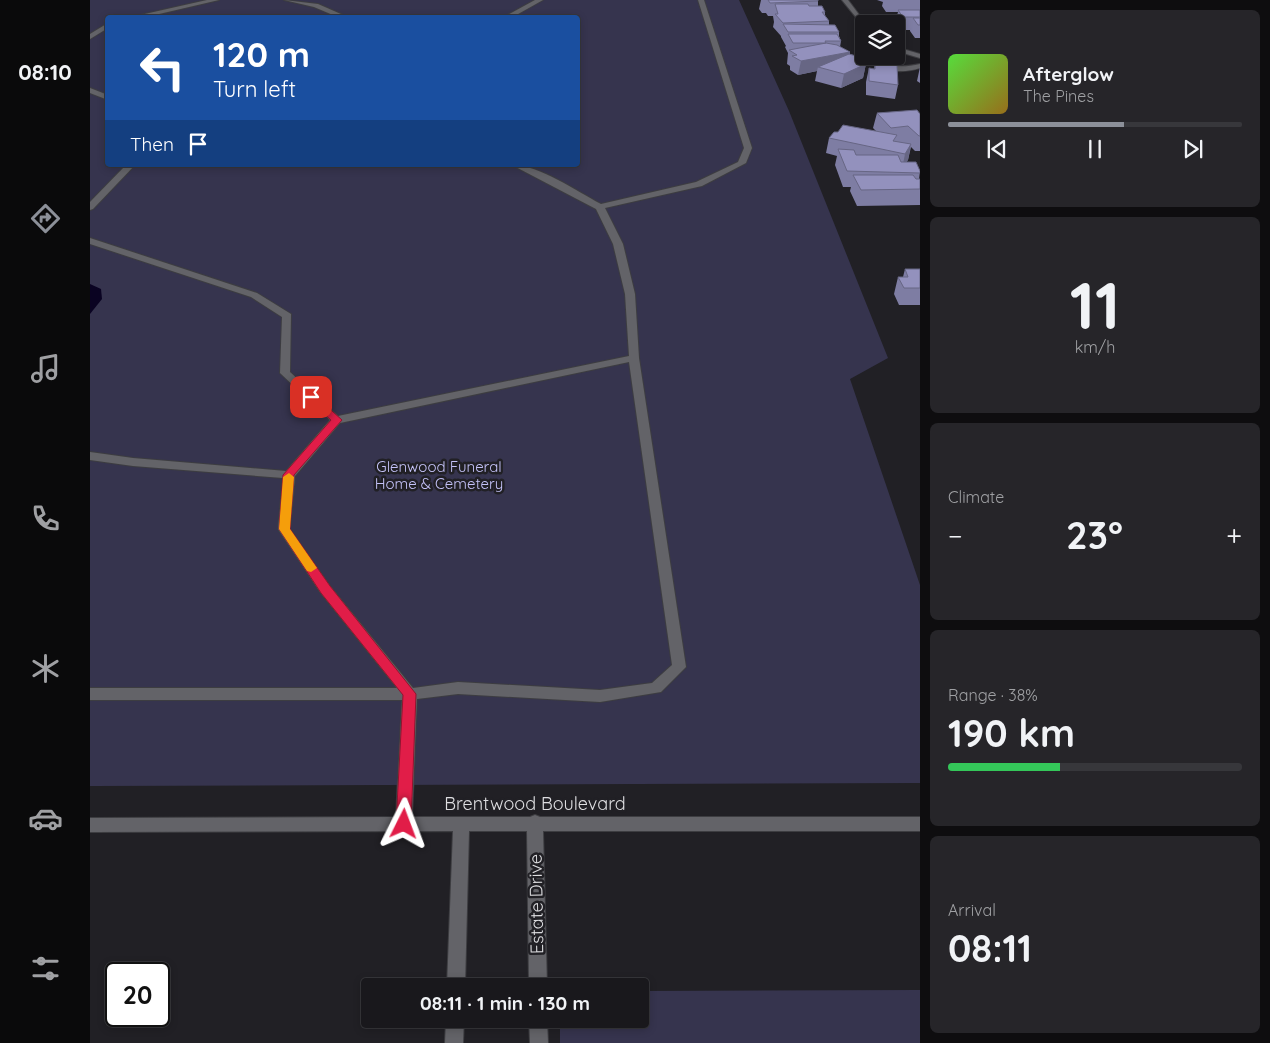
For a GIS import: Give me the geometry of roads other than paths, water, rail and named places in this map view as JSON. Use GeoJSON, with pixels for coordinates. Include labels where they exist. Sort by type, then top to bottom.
{"type":"FeatureCollection","features":[{"type":"Feature","properties":{"kind":"street"},"geometry":{"type":"LineString","coordinates":[[144,15],[216,0]]}},
{"type":"Feature","properties":{"kind":"street"},"geometry":{"type":"LineString","coordinates":[[287,0],[316,5],[340,15]]}},
{"type":"Feature","properties":{"kind":"street"},"geometry":{"type":"LineString","coordinates":[[511,15],[540,0]]}},
{"type":"Feature","properties":{"kind":"street"},"geometry":{"type":"LineString","coordinates":[[600,207],[699,184],[742,163],[748,148],[701,0]]}},
{"type":"Feature","properties":{"kind":"street"},"geometry":{"type":"LineString","coordinates":[[845,0],[856,15]]}},
{"type":"Feature","properties":{"kind":"street"},"geometry":{"type":"LineString","coordinates":[[99,24],[105,24]]}},
{"type":"Feature","properties":{"kind":"street"},"geometry":{"type":"LineString","coordinates":[[90,37],[105,26]]}},
{"type":"Feature","properties":{"kind":"street"},"geometry":{"type":"LineString","coordinates":[[905,52],[920,56]]}},
{"type":"Feature","properties":{"kind":"street"},"geometry":{"type":"LineString","coordinates":[[879,65],[902,69],[920,66]]}},
{"type":"Feature","properties":{"kind":"street"},"geometry":{"type":"LineString","coordinates":[[90,90],[105,97]]}},
{"type":"Feature","properties":{"kind":"street"},"geometry":{"type":"LineString","coordinates":[[90,207],[129,167]]}},
{"type":"Feature","properties":{"kind":"street"},"geometry":{"type":"LineString","coordinates":[[90,694],[410,694],[458,688],[600,696],[656,688],[678,667],[634,358],[630,294],[618,244],[600,207],[540,175],[521,167]]}},
{"type":"Feature","properties":{"kind":"street"},"geometry":{"type":"LineString","coordinates":[[90,241],[254,295],[287,316],[285,373],[336,420]]}},
{"type":"Feature","properties":{"kind":"street"},"geometry":{"type":"LineString","coordinates":[[404,824],[410,694],[325,590],[284,529],[289,475],[336,420],[634,358]]}},
{"type":"Feature","properties":{"kind":"street"},"geometry":{"type":"LineString","coordinates":[[90,456],[133,462],[289,475]]}},
{"type":"Feature","properties":{"kind":"street","name":"Brentwood Boulevard"},"geometry":{"type":"LineString","coordinates":[[90,824],[461,824],[535,822],[920,824]]}},
{"type":"Feature","properties":{"kind":"street","name":"Estate Drive"},"geometry":{"type":"LineString","coordinates":[[535,822],[538,978]]}},
{"type":"Feature","properties":{"kind":"street"},"geometry":{"type":"LineString","coordinates":[[456,978],[461,824]]}},
{"type":"Feature","properties":{"kind":"street"},"geometry":{"type":"LineString","coordinates":[[454,1043],[455,1028]]}},
{"type":"Feature","properties":{"kind":"street"},"geometry":{"type":"LineString","coordinates":[[538,1028],[539,1043]]}},
{"type":"Feature","properties":{"kind":"park label","name":"Glenwood Funeral Home & Cemetery"},"geometry":{"type":"Point","coordinates":[439,474]}}]}
